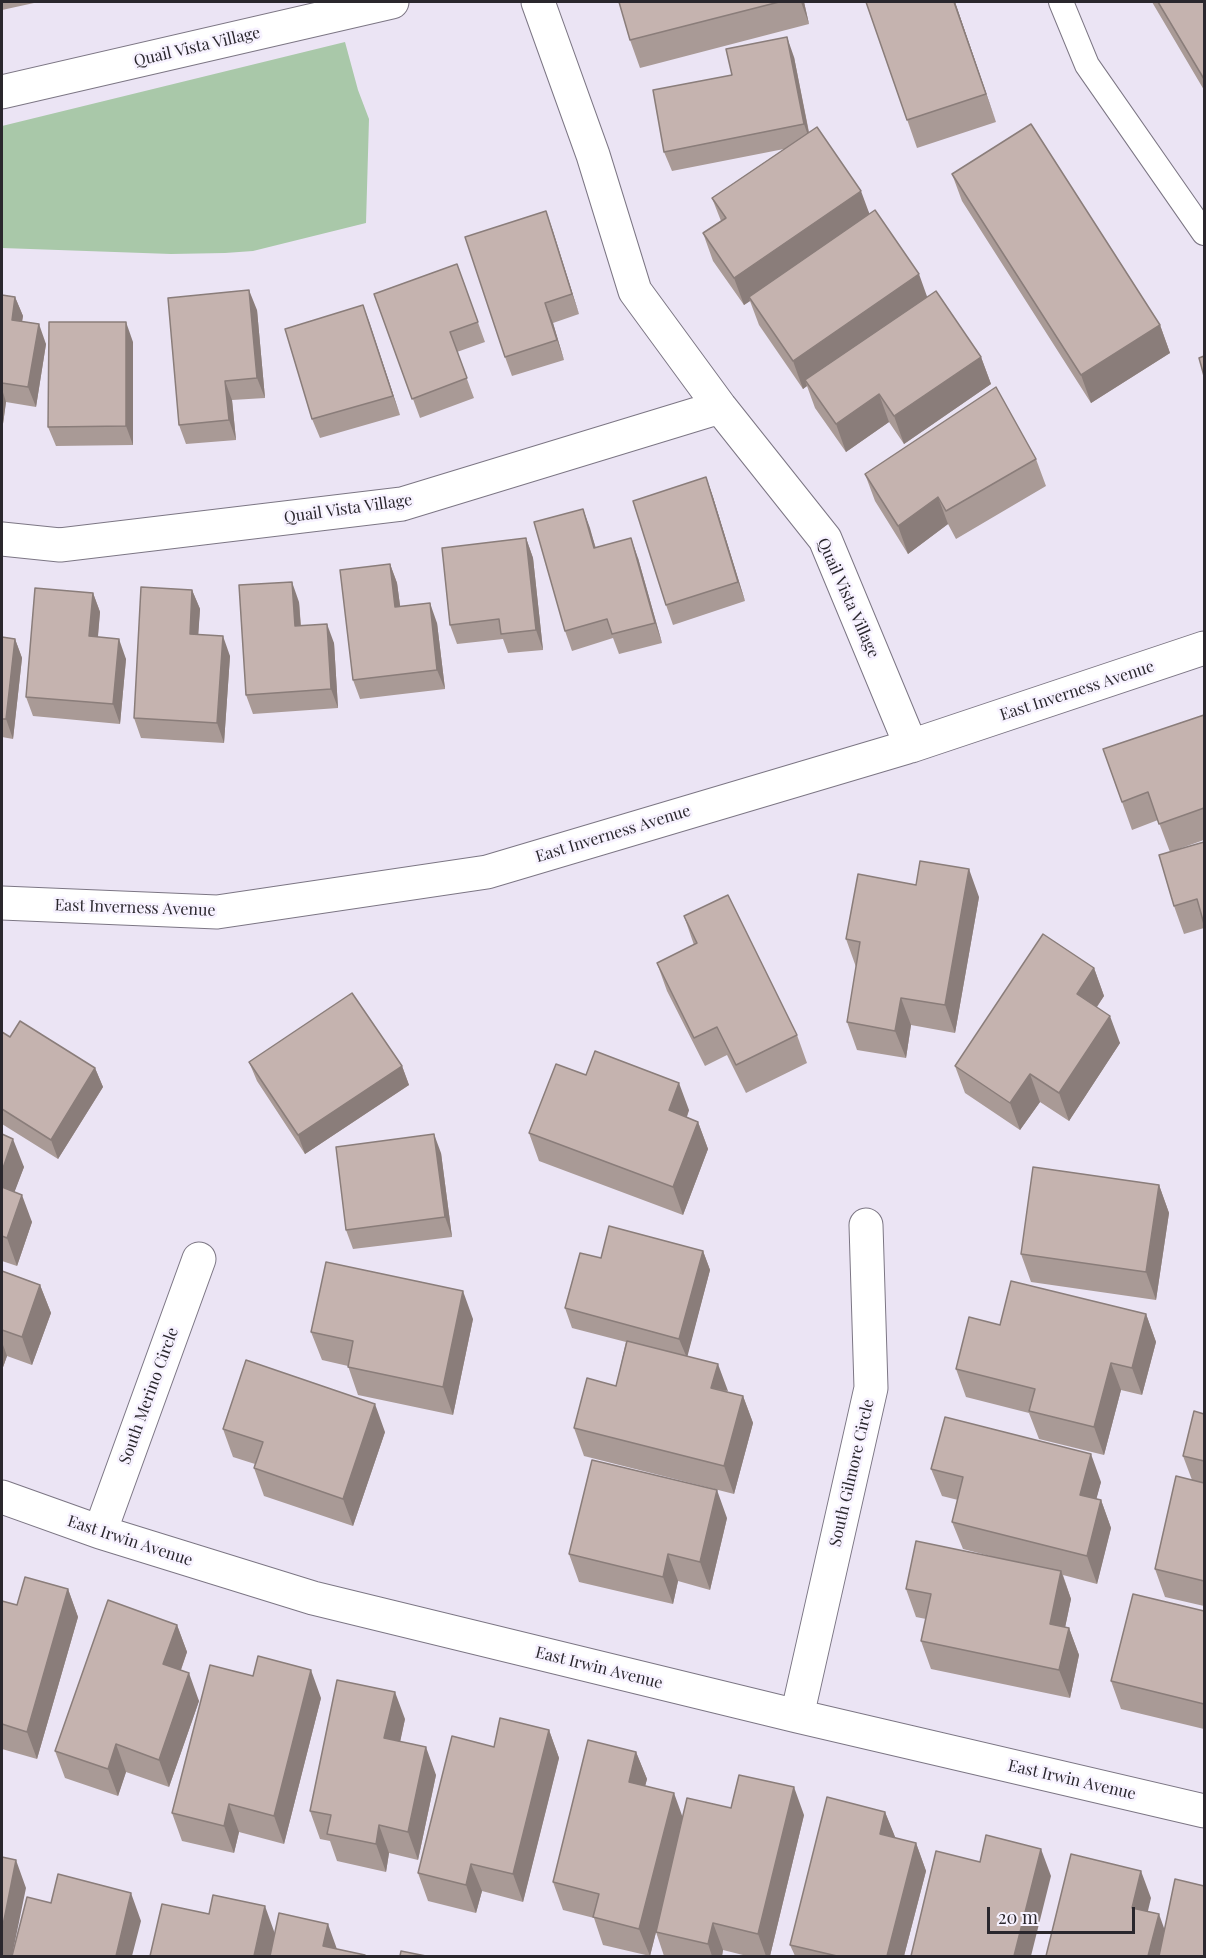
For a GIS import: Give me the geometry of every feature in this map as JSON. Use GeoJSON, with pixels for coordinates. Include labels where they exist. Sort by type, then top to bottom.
{"type":"FeatureCollection","features":[{"type":"Feature","properties":{"kind":"street","name":"Quail Vista Village"},"geometry":{"type":"LineString","coordinates":[[2,92],[392,2]]}},
{"type":"Feature","properties":{"kind":"street","name":"Quail Vista Village"},"geometry":{"type":"LineString","coordinates":[[538,2],[593,155],[635,291],[720,407],[825,539],[911,746]]}},
{"type":"Feature","properties":{"kind":"street","name":"Quail Vista Village"},"geometry":{"type":"LineString","coordinates":[[2,539],[60,545],[402,504],[720,407]]}},
{"type":"Feature","properties":{"kind":"street","name":"East Inverness Avenue"},"geometry":{"type":"LineString","coordinates":[[2,903],[217,912],[487,872],[911,746],[1204,648]]}},
{"type":"Feature","properties":{"kind":"street","name":"South Gilmore Circle"},"geometry":{"type":"LineString","coordinates":[[797,1716],[871,1388],[867,1225]]}},
{"type":"Feature","properties":{"kind":"street","name":"South Merino Circle"},"geometry":{"type":"LineString","coordinates":[[100,1532],[199,1259]]}},
{"type":"Feature","properties":{"kind":"street","name":"East Irwin Avenue"},"geometry":{"type":"LineString","coordinates":[[2,1497],[100,1532],[313,1598],[797,1716],[1204,1811]]}},
{"type":"Feature","properties":{"kind":"lane"},"geometry":{"type":"LineString","coordinates":[[1061,2],[1088,65],[1204,233]]}},
{"type":"Feature","properties":{"kind":"green space"},"geometry":{"type":"Polygon","coordinates":[[[345,42],[358,90],[369,119],[366,223],[253,251],[225,253],[171,254],[2,248],[2,126],[345,42]]]}},
{"type":"Feature","properties":{"kind":"building"},"geometry":{"type":"Polygon","coordinates":[[[619,2],[779,2],[630,40],[619,2]]]}},
{"type":"Feature","properties":{"kind":"building"},"geometry":{"type":"Polygon","coordinates":[[[866,2],[954,2],[986,94],[907,120],[866,2]]]}},
{"type":"Feature","properties":{"kind":"building"},"geometry":{"type":"Polygon","coordinates":[[[1158,2],[1204,2],[1204,79],[1158,2]]]}},
{"type":"Feature","properties":{"kind":"building"},"geometry":{"type":"Polygon","coordinates":[[[787,37],[804,124],[664,152],[653,90],[732,75],[726,49],[787,37]]]}},
{"type":"Feature","properties":{"kind":"building"},"geometry":{"type":"Polygon","coordinates":[[[1031,124],[1160,325],[1081,375],[952,174],[1031,124]]]}},
{"type":"Feature","properties":{"kind":"building"},"geometry":{"type":"Polygon","coordinates":[[[817,127],[861,191],[734,278],[703,233],[726,218],[712,198],[817,127]]]}},
{"type":"Feature","properties":{"kind":"building"},"geometry":{"type":"Polygon","coordinates":[[[875,210],[919,274],[793,361],[749,297],[875,210]]]}},
{"type":"Feature","properties":{"kind":"building"},"geometry":{"type":"Polygon","coordinates":[[[546,211],[572,294],[545,303],[557,340],[505,357],[465,237],[546,211]]]}},
{"type":"Feature","properties":{"kind":"building"},"geometry":{"type":"Polygon","coordinates":[[[457,264],[478,322],[450,332],[467,378],[412,399],[374,294],[457,264]]]}},
{"type":"Feature","properties":{"kind":"building"},"geometry":{"type":"Polygon","coordinates":[[[249,290],[257,378],[225,381],[229,420],[179,425],[168,298],[249,290]]]}},
{"type":"Feature","properties":{"kind":"building"},"geometry":{"type":"Polygon","coordinates":[[[936,291],[981,357],[894,416],[879,394],[836,424],[805,380],[936,291]]]}},
{"type":"Feature","properties":{"kind":"building"},"geometry":{"type":"Polygon","coordinates":[[[2,295],[15,297],[12,320],[39,324],[28,387],[2,383],[2,295]]]}},
{"type":"Feature","properties":{"kind":"building"},"geometry":{"type":"Polygon","coordinates":[[[363,305],[393,396],[312,419],[285,329],[363,305]]]}},
{"type":"Feature","properties":{"kind":"building"},"geometry":{"type":"Polygon","coordinates":[[[49,322],[126,322],[126,426],[48,427],[49,322]]]}},
{"type":"Feature","properties":{"kind":"building"},"geometry":{"type":"Polygon","coordinates":[[[1204,356],[1204,376],[1199,358],[1204,356]]]}},
{"type":"Feature","properties":{"kind":"building"},"geometry":{"type":"Polygon","coordinates":[[[996,387],[1036,459],[946,511],[938,497],[898,526],[865,474],[996,387]]]}},
{"type":"Feature","properties":{"kind":"building"},"geometry":{"type":"Polygon","coordinates":[[[706,477],[738,582],[666,605],[633,501],[706,477]]]}},
{"type":"Feature","properties":{"kind":"building"},"geometry":{"type":"Polygon","coordinates":[[[583,509],[594,548],[631,538],[655,623],[612,634],[607,619],[565,631],[534,522],[583,509]]]}},
{"type":"Feature","properties":{"kind":"building"},"geometry":{"type":"Polygon","coordinates":[[[526,538],[536,630],[501,634],[499,619],[450,625],[442,548],[526,538]]]}},
{"type":"Feature","properties":{"kind":"building"},"geometry":{"type":"Polygon","coordinates":[[[390,564],[395,607],[430,603],[437,670],[353,680],[340,570],[390,564]]]}},
{"type":"Feature","properties":{"kind":"building"},"geometry":{"type":"Polygon","coordinates":[[[292,582],[295,626],[327,624],[331,689],[246,695],[239,585],[292,582]]]}},
{"type":"Feature","properties":{"kind":"building"},"geometry":{"type":"Polygon","coordinates":[[[141,587],[192,590],[190,634],[223,636],[217,723],[134,718],[141,587]]]}},
{"type":"Feature","properties":{"kind":"building"},"geometry":{"type":"Polygon","coordinates":[[[35,588],[93,593],[89,636],[119,639],[113,704],[26,697],[35,588]]]}},
{"type":"Feature","properties":{"kind":"building"},"geometry":{"type":"Polygon","coordinates":[[[2,637],[15,639],[6,719],[2,719],[2,637]]]}},
{"type":"Feature","properties":{"kind":"building"},"geometry":{"type":"Polygon","coordinates":[[[1204,715],[1204,808],[1159,824],[1148,792],[1122,802],[1103,749],[1204,715]]]}},
{"type":"Feature","properties":{"kind":"building"},"geometry":{"type":"Polygon","coordinates":[[[1204,842],[1204,924],[1197,899],[1174,906],[1159,855],[1204,842]]]}},
{"type":"Feature","properties":{"kind":"building"},"geometry":{"type":"Polygon","coordinates":[[[920,861],[969,869],[945,1005],[901,998],[895,1031],[847,1022],[860,942],[846,939],[858,874],[916,885],[920,861]]]}},
{"type":"Feature","properties":{"kind":"building"},"geometry":{"type":"Polygon","coordinates":[[[728,895],[797,1035],[736,1065],[717,1027],[694,1038],[657,963],[697,943],[684,916],[728,895]]]}},
{"type":"Feature","properties":{"kind":"building"},"geometry":{"type":"Polygon","coordinates":[[[1043,934],[1094,968],[1077,994],[1110,1016],[1059,1093],[1030,1074],[1010,1103],[955,1066],[1043,934]]]}},
{"type":"Feature","properties":{"kind":"building"},"geometry":{"type":"Polygon","coordinates":[[[352,993],[402,1066],[298,1135],[249,1062],[352,993]]]}},
{"type":"Feature","properties":{"kind":"building"},"geometry":{"type":"Polygon","coordinates":[[[20,1021],[95,1068],[51,1140],[2,1109],[2,1032],[10,1037],[20,1021]]]}},
{"type":"Feature","properties":{"kind":"building"},"geometry":{"type":"Polygon","coordinates":[[[595,1051],[679,1083],[669,1110],[698,1122],[673,1187],[529,1133],[556,1064],[586,1075],[595,1051]]]}},
{"type":"Feature","properties":{"kind":"building"},"geometry":{"type":"Polygon","coordinates":[[[2,1134],[13,1139],[2,1171],[2,1134]]]}},
{"type":"Feature","properties":{"kind":"building"},"geometry":{"type":"Polygon","coordinates":[[[434,1134],[445,1217],[346,1230],[336,1147],[434,1134]]]}},
{"type":"Feature","properties":{"kind":"building"},"geometry":{"type":"Polygon","coordinates":[[[1033,1167],[1159,1185],[1146,1272],[1021,1254],[1033,1167]]]}},
{"type":"Feature","properties":{"kind":"building"},"geometry":{"type":"Polygon","coordinates":[[[2,1187],[22,1195],[7,1238],[2,1236],[2,1187]]]}},
{"type":"Feature","properties":{"kind":"building"},"geometry":{"type":"Polygon","coordinates":[[[609,1226],[703,1251],[679,1339],[565,1308],[580,1253],[601,1258],[609,1226]]]}},
{"type":"Feature","properties":{"kind":"building"},"geometry":{"type":"Polygon","coordinates":[[[326,1262],[463,1291],[443,1387],[348,1367],[353,1341],[311,1332],[326,1262]]]}},
{"type":"Feature","properties":{"kind":"building"},"geometry":{"type":"Polygon","coordinates":[[[2,1271],[40,1285],[22,1337],[2,1330],[2,1271]]]}},
{"type":"Feature","properties":{"kind":"building"},"geometry":{"type":"Polygon","coordinates":[[[1011,1281],[1146,1314],[1132,1368],[1111,1363],[1094,1427],[1029,1411],[1035,1389],[956,1369],[969,1317],[1000,1325],[1011,1281]]]}},
{"type":"Feature","properties":{"kind":"building"},"geometry":{"type":"Polygon","coordinates":[[[627,1341],[718,1364],[711,1388],[743,1396],[724,1466],[574,1428],[587,1378],[616,1386],[627,1341]]]}},
{"type":"Feature","properties":{"kind":"building"},"geometry":{"type":"Polygon","coordinates":[[[246,1360],[375,1404],[343,1499],[254,1468],[263,1442],[223,1429],[246,1360]]]}},
{"type":"Feature","properties":{"kind":"building"},"geometry":{"type":"Polygon","coordinates":[[[1194,1411],[1204,1414],[1204,1461],[1183,1456],[1194,1411]]]}},
{"type":"Feature","properties":{"kind":"building"},"geometry":{"type":"Polygon","coordinates":[[[945,1417],[1091,1454],[1080,1495],[1101,1500],[1087,1556],[952,1522],[963,1477],[931,1469],[945,1417]]]}},
{"type":"Feature","properties":{"kind":"building"},"geometry":{"type":"Polygon","coordinates":[[[592,1460],[717,1490],[700,1562],[668,1554],[663,1577],[569,1554],[592,1460]]]}},
{"type":"Feature","properties":{"kind":"building"},"geometry":{"type":"Polygon","coordinates":[[[1176,1476],[1204,1483],[1204,1581],[1155,1569],[1176,1476]]]}},
{"type":"Feature","properties":{"kind":"building"},"geometry":{"type":"Polygon","coordinates":[[[916,1541],[1061,1571],[1050,1624],[1069,1628],[1059,1670],[921,1641],[931,1594],[906,1589],[916,1541]]]}},
{"type":"Feature","properties":{"kind":"building"},"geometry":{"type":"Polygon","coordinates":[[[25,1577],[68,1589],[27,1732],[2,1724],[2,1601],[17,1605],[25,1577]]]}},
{"type":"Feature","properties":{"kind":"building"},"geometry":{"type":"Polygon","coordinates":[[[1133,1594],[1204,1611],[1204,1704],[1111,1681],[1133,1594]]]}},
{"type":"Feature","properties":{"kind":"building"},"geometry":{"type":"Polygon","coordinates":[[[108,1600],[177,1625],[163,1664],[189,1673],[159,1760],[116,1744],[108,1769],[55,1751],[108,1600]]]}},
{"type":"Feature","properties":{"kind":"building"},"geometry":{"type":"Polygon","coordinates":[[[258,1656],[311,1670],[274,1816],[229,1804],[224,1826],[172,1813],[210,1665],[253,1676],[258,1656]]]}},
{"type":"Feature","properties":{"kind":"building"},"geometry":{"type":"Polygon","coordinates":[[[337,1680],[395,1692],[384,1738],[426,1747],[408,1832],[379,1825],[376,1844],[327,1834],[331,1815],[310,1811],[337,1680]]]}},
{"type":"Feature","properties":{"kind":"building"},"geometry":{"type":"Polygon","coordinates":[[[500,1718],[549,1730],[513,1874],[471,1864],[466,1885],[418,1873],[452,1736],[494,1747],[500,1718]]]}},
{"type":"Feature","properties":{"kind":"building"},"geometry":{"type":"Polygon","coordinates":[[[588,1740],[636,1752],[629,1782],[674,1793],[639,1929],[593,1917],[599,1894],[553,1882],[588,1740]]]}},
{"type":"Feature","properties":{"kind":"building"},"geometry":{"type":"Polygon","coordinates":[[[739,1775],[794,1787],[758,1934],[713,1923],[708,1944],[656,1932],[687,1798],[731,1808],[739,1775]]]}},
{"type":"Feature","properties":{"kind":"building"},"geometry":{"type":"Polygon","coordinates":[[[827,1797],[885,1812],[880,1834],[916,1843],[887,1956],[837,1956],[790,1945],[827,1797]]]}},
{"type":"Feature","properties":{"kind":"building"},"geometry":{"type":"Polygon","coordinates":[[[986,1835],[1041,1849],[1014,1956],[911,1956],[936,1851],[980,1862],[986,1835]]]}},
{"type":"Feature","properties":{"kind":"building"},"geometry":{"type":"Polygon","coordinates":[[[1071,1854],[1141,1871],[1132,1908],[1159,1914],[1148,1956],[1046,1956],[1071,1854]]]}},
{"type":"Feature","properties":{"kind":"building"},"geometry":{"type":"Polygon","coordinates":[[[2,1857],[16,1860],[2,1930],[2,1857]]]}},
{"type":"Feature","properties":{"kind":"building"},"geometry":{"type":"Polygon","coordinates":[[[58,1874],[131,1893],[116,1956],[12,1956],[27,1897],[51,1903],[58,1874]]]}},
{"type":"Feature","properties":{"kind":"building"},"geometry":{"type":"Polygon","coordinates":[[[1175,1879],[1204,1886],[1204,1956],[1159,1956],[1175,1879]]]}},
{"type":"Feature","properties":{"kind":"building"},"geometry":{"type":"Polygon","coordinates":[[[213,1895],[265,1906],[254,1956],[150,1956],[162,1904],[209,1914],[213,1895]]]}},
{"type":"Feature","properties":{"kind":"building"},"geometry":{"type":"Polygon","coordinates":[[[279,1913],[328,1924],[323,1946],[365,1956],[270,1956],[279,1913]]]}},
{"type":"Feature","properties":{"kind":"building"},"geometry":{"type":"Polygon","coordinates":[[[401,1951],[426,1956],[400,1956],[401,1951]]]}}]}
